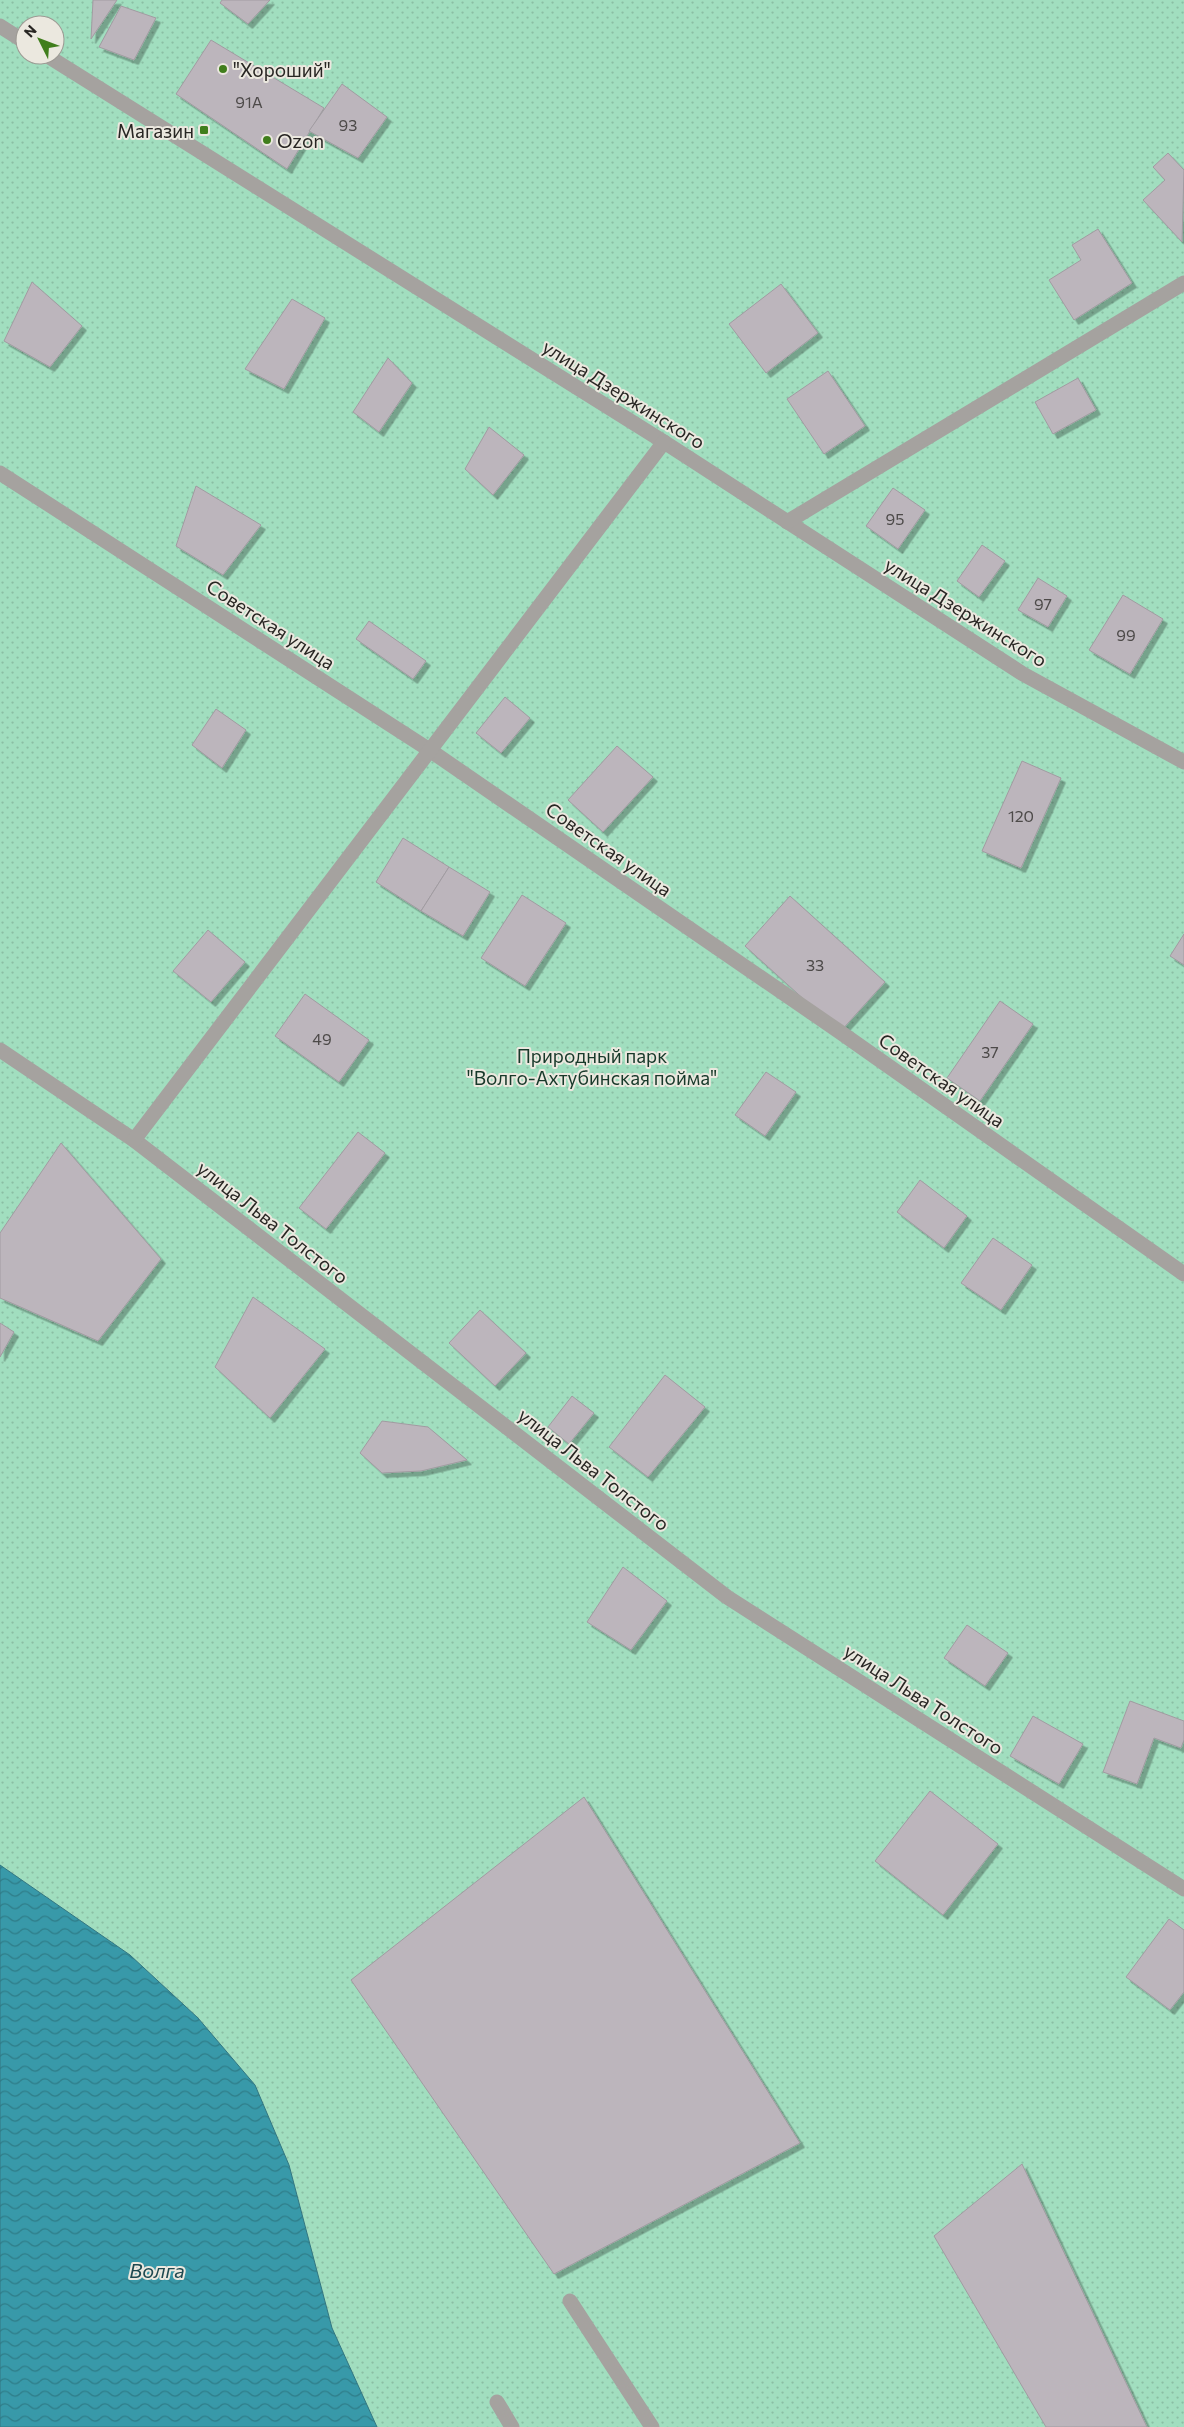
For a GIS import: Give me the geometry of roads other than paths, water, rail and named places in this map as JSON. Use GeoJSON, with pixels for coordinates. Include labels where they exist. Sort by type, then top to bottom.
{"type":"FeatureCollection","features":[{"type":"Feature","properties":{"kind":"street"},"geometry":{"type":"LineString","coordinates":[[0,26],[15,36]]}},
{"type":"Feature","properties":{"kind":"street","name":"улица Дзержинского"},"geometry":{"type":"LineString","coordinates":[[62,65],[664,442],[1023,674],[1184,762]]}},
{"type":"Feature","properties":{"kind":"street"},"geometry":{"type":"LineString","coordinates":[[787,522],[1184,283]]}},
{"type":"Feature","properties":{"kind":"street"},"geometry":{"type":"LineString","coordinates":[[134,1140],[428,750],[664,442]]}},
{"type":"Feature","properties":{"kind":"street","name":"Советская улица"},"geometry":{"type":"LineString","coordinates":[[0,473],[428,750],[840,1032],[1184,1274]]}},
{"type":"Feature","properties":{"kind":"street","name":"улица Льва Толстого"},"geometry":{"type":"LineString","coordinates":[[0,1050],[134,1140],[727,1597],[1184,1889]]}},
{"type":"Feature","properties":{"kind":"street"},"geometry":{"type":"LineString","coordinates":[[570,2301],[652,2427]]}},
{"type":"Feature","properties":{"kind":"street"},"geometry":{"type":"LineString","coordinates":[[497,2402],[512,2427]]}},
{"type":"Feature","properties":{"kind":"water","name":"Волга"},"geometry":{"type":"Polygon","coordinates":[[[0,1865],[130,1955],[198,2018],[255,2085],[289,2165],[332,2328],[377,2427],[0,2427],[0,1865]]]}},
{"type":"Feature","properties":{"kind":"place","name":"\"Хороший\""},"geometry":{"type":"Point","coordinates":[223,69]}},
{"type":"Feature","properties":{"kind":"place","name":"Магазин"},"geometry":{"type":"Point","coordinates":[204,130]}},
{"type":"Feature","properties":{"kind":"place","name":"Ozon"},"geometry":{"type":"Point","coordinates":[267,140]}},
{"type":"Feature","properties":{"kind":"park label","name":"Природный парк \"Волго-Ахтубинская пойма\""},"geometry":{"type":"Point","coordinates":[592,1066]}}]}
